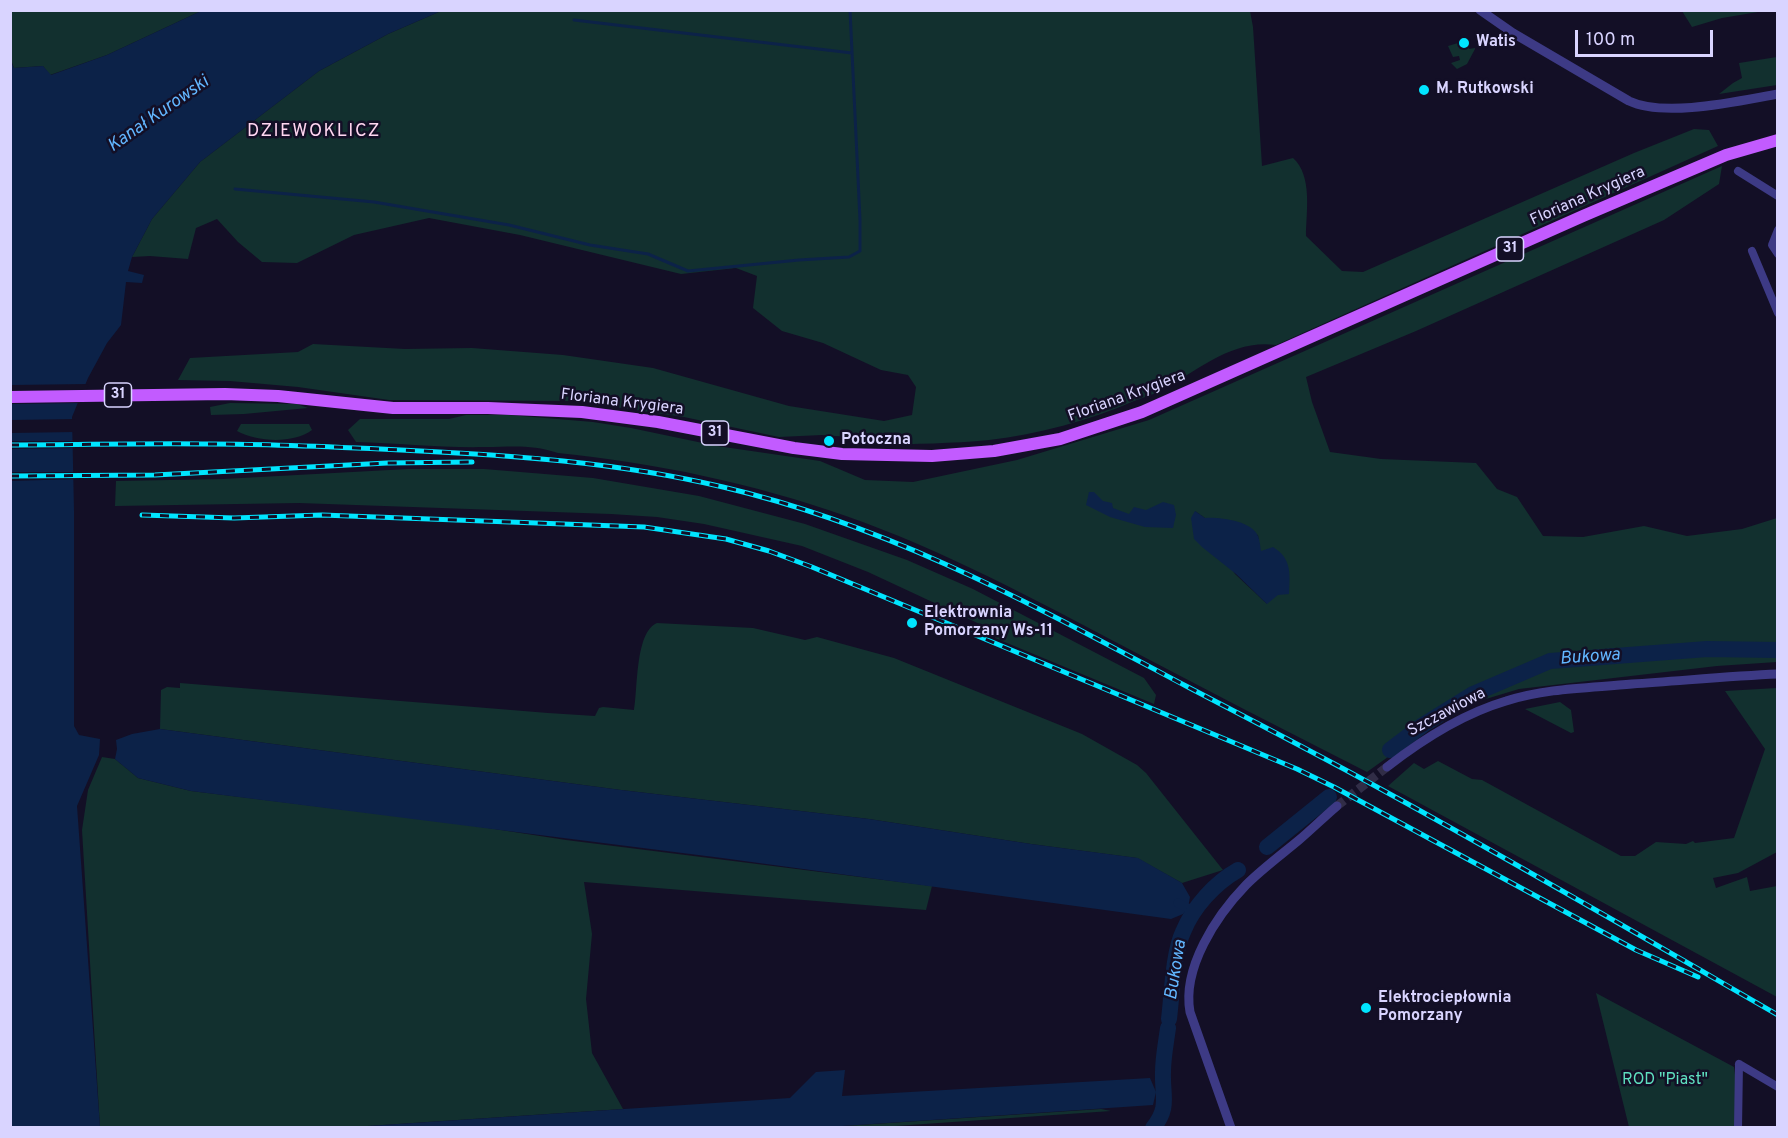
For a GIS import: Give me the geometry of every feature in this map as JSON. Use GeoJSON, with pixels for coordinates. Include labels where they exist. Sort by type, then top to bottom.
{"type":"FeatureCollection","features":[{"type":"Feature","properties":{"kind":"main road","name":"Floriana Krygiera"},"geometry":{"type":"LineString","coordinates":[[10,397],[225,394],[287,397],[393,408],[488,408],[582,412],[658,422],[806,450],[842,454],[910,457],[994,451],[1060,439],[1121,420],[1195,390],[1583,216],[1726,155],[1778,140]]}},
{"type":"Feature","properties":{"kind":"street"},"geometry":{"type":"LineString","coordinates":[[1480,10],[1514,33],[1634,104],[1655,108],[1715,105],[1778,94]]}},
{"type":"Feature","properties":{"kind":"street"},"geometry":{"type":"LineString","coordinates":[[1738,171],[1778,196]]}},
{"type":"Feature","properties":{"kind":"street"},"geometry":{"type":"LineString","coordinates":[[1778,230],[1772,241],[1773,249],[1778,254]]}},
{"type":"Feature","properties":{"kind":"street"},"geometry":{"type":"LineString","coordinates":[[1752,251],[1778,313]]}},
{"type":"Feature","properties":{"kind":"street","name":"Szczawiowa"},"geometry":{"type":"LineString","coordinates":[[1387,767],[1423,741],[1454,723],[1484,709],[1517,698],[1570,689],[1778,674]]}},
{"type":"Feature","properties":{"kind":"street"},"geometry":{"type":"LineString","coordinates":[[1231,1128],[1190,1012],[1189,994],[1194,971],[1213,930],[1244,887],[1336,806]]}},
{"type":"Feature","properties":{"kind":"street"},"geometry":{"type":"LineString","coordinates":[[1738,1128],[1739,1064],[1778,1087]]}},
{"type":"Feature","properties":{"kind":"green space"},"geometry":{"type":"Polygon","coordinates":[[[11,11],[201,11],[107,55],[50,75],[43,66],[14,68],[11,60],[11,11]]]}},
{"type":"Feature","properties":{"kind":"green space"},"geometry":{"type":"Polygon","coordinates":[[[441,11],[1250,11],[1262,166],[1293,158],[1306,184],[1306,236],[1342,271],[1363,272],[1694,129],[1709,130],[1718,146],[1276,345],[1260,344],[1231,351],[1161,391],[1099,415],[1063,426],[1008,437],[879,446],[863,438],[822,435],[779,437],[684,417],[574,401],[389,400],[298,387],[230,381],[178,380],[190,358],[298,352],[313,344],[405,349],[472,348],[563,355],[653,368],[789,406],[884,421],[912,415],[916,387],[908,375],[881,370],[823,343],[782,331],[753,308],[757,276],[736,268],[681,274],[520,235],[429,218],[354,235],[297,263],[262,262],[238,242],[217,219],[196,228],[188,259],[132,257],[152,219],[200,162],[319,71],[388,34],[441,11]]]}},
{"type":"Feature","properties":{"kind":"green space"},"geometry":{"type":"Polygon","coordinates":[[[1682,11],[1764,11],[1722,18],[1692,27],[1682,11]]]}},
{"type":"Feature","properties":{"kind":"green space"},"geometry":{"type":"Polygon","coordinates":[[[1458,43],[1460,49],[1469,47],[1469,49],[1475,49],[1467,64],[1457,69],[1451,63],[1460,60],[1459,56],[1453,57],[1448,46],[1458,43]]]}},
{"type":"Feature","properties":{"kind":"green space"},"geometry":{"type":"Polygon","coordinates":[[[1777,57],[1777,85],[1719,94],[1742,78],[1739,63],[1777,57]]]}},
{"type":"Feature","properties":{"kind":"green space"},"geometry":{"type":"Polygon","coordinates":[[[1722,166],[1719,184],[1664,220],[1416,331],[1306,377],[1312,402],[1330,452],[1381,459],[1476,463],[1497,489],[1517,497],[1543,536],[1583,537],[1644,526],[1687,536],[1742,529],[1777,518],[1777,662],[1717,666],[1519,689],[1476,702],[1427,729],[1367,772],[988,576],[882,529],[811,504],[739,484],[631,462],[558,453],[530,447],[453,447],[356,442],[348,430],[360,419],[449,419],[466,415],[509,415],[593,422],[717,446],[820,461],[865,480],[913,482],[1017,460],[1149,420],[1722,166]],[[1195,511],[1235,574],[1267,604],[1258,535],[1205,518],[1195,511]]]}},
{"type":"Feature","properties":{"kind":"green space"},"geometry":{"type":"Polygon","coordinates":[[[230,403],[297,404],[308,408],[211,415],[210,407],[230,403]]]}},
{"type":"Feature","properties":{"kind":"green space"},"geometry":{"type":"Polygon","coordinates":[[[241,424],[309,424],[312,430],[295,438],[275,440],[245,435],[237,431],[241,424]]]}},
{"type":"Feature","properties":{"kind":"green space"},"geometry":{"type":"Polygon","coordinates":[[[408,469],[484,469],[593,478],[699,496],[805,524],[907,560],[973,589],[1144,678],[1156,695],[1154,704],[995,638],[996,634],[986,627],[868,572],[802,546],[704,524],[657,517],[611,514],[299,503],[115,506],[116,481],[223,479],[408,469]]]}},
{"type":"Feature","properties":{"kind":"green space"},"geometry":{"type":"Polygon","coordinates":[[[657,623],[753,628],[805,640],[817,637],[894,658],[1082,734],[1137,765],[1146,773],[1223,870],[1182,883],[1137,858],[869,819],[621,790],[160,729],[161,690],[167,687],[180,688],[180,683],[595,716],[599,708],[603,707],[634,710],[641,649],[650,628],[657,623]]]}},
{"type":"Feature","properties":{"kind":"green space"},"geometry":{"type":"Polygon","coordinates":[[[1777,688],[1777,852],[1738,873],[1713,878],[1716,888],[1747,877],[1750,891],[1777,886],[1777,997],[1388,786],[1414,763],[1424,769],[1438,761],[1472,779],[1482,780],[1621,856],[1635,856],[1656,842],[1686,844],[1693,841],[1695,843],[1734,838],[1765,749],[1725,691],[1777,688]]]}},
{"type":"Feature","properties":{"kind":"green space"},"geometry":{"type":"Polygon","coordinates":[[[1560,702],[1571,710],[1574,732],[1571,733],[1525,709],[1560,702]]]}},
{"type":"Feature","properties":{"kind":"green space"},"geometry":{"type":"Polygon","coordinates":[[[102,757],[115,759],[138,778],[191,791],[932,886],[926,910],[584,882],[592,934],[586,999],[592,1053],[623,1109],[353,1127],[100,1128],[82,830],[88,790],[102,757]]]}},
{"type":"Feature","properties":{"kind":"green space","name":"ROD \"Piast\""},"geometry":{"type":"Polygon","coordinates":[[[1596,993],[1734,1067],[1735,1127],[1629,1127],[1596,993]]]}},
{"type":"Feature","properties":{"kind":"green space"},"geometry":{"type":"Polygon","coordinates":[[[1101,1109],[1111,1111],[881,1127],[813,1128],[1101,1109]]]}},
{"type":"Feature","properties":{"kind":"water","name":"Kanał Kurowski"},"geometry":{"type":"Polygon","coordinates":[[[201,11],[441,11],[388,34],[319,71],[200,162],[152,219],[132,257],[128,271],[144,275],[142,283],[126,282],[121,325],[107,343],[88,378],[72,417],[74,726],[79,735],[100,739],[99,755],[77,806],[100,1127],[11,1127],[10,60],[14,68],[43,66],[51,75],[107,55],[201,11]]]}},
{"type":"Feature","properties":{"kind":"water"},"geometry":{"type":"Polygon","coordinates":[[[1089,492],[1094,492],[1103,501],[1112,503],[1113,508],[1129,514],[1134,507],[1146,510],[1163,502],[1174,505],[1176,515],[1173,528],[1145,527],[1110,517],[1086,505],[1089,492]]]}},
{"type":"Feature","properties":{"kind":"water"},"geometry":{"type":"Polygon","coordinates":[[[1195,511],[1205,518],[1227,519],[1243,523],[1255,531],[1259,538],[1261,551],[1273,547],[1279,551],[1287,562],[1290,580],[1289,594],[1278,595],[1267,604],[1236,574],[1202,547],[1194,539],[1191,518],[1195,511]]]}},
{"type":"Feature","properties":{"kind":"water"},"geometry":{"type":"Polygon","coordinates":[[[160,729],[621,790],[869,819],[1138,858],[1182,883],[1190,897],[1188,908],[1183,914],[1171,919],[722,858],[191,791],[138,778],[115,759],[116,740],[132,734],[160,729]]]}},
{"type":"Feature","properties":{"kind":"water"},"geometry":{"type":"Polygon","coordinates":[[[845,1070],[842,1096],[1150,1078],[1156,1092],[1153,1105],[813,1128],[353,1127],[790,1098],[816,1072],[845,1070]]]}},
{"type":"Feature","properties":{"kind":"pier"},"geometry":{"type":"Polygon","coordinates":[[[89,384],[81,403],[10,404],[11,385],[89,384]]]}},
{"type":"Feature","properties":{"kind":"pier"},"geometry":{"type":"Polygon","coordinates":[[[75,419],[75,432],[11,433],[11,420],[75,419]]]}},
{"type":"Feature","properties":{"kind":"pier"},"geometry":{"type":"Polygon","coordinates":[[[11,441],[75,441],[75,448],[11,449],[11,441]]]}},
{"type":"Feature","properties":{"kind":"pier"},"geometry":{"type":"Polygon","coordinates":[[[11,472],[76,472],[76,479],[11,481],[11,472]]]}},
{"type":"Feature","properties":{"kind":"waterway"},"geometry":{"type":"LineString","coordinates":[[235,189],[374,202],[509,225],[590,245],[648,254],[688,271],[849,257],[860,251],[850,10]]}},
{"type":"Feature","properties":{"kind":"waterway"},"geometry":{"type":"LineString","coordinates":[[574,20],[852,53]]}},
{"type":"Feature","properties":{"kind":"waterway","name":"Bukowa"},"geometry":{"type":"LineString","coordinates":[[1390,750],[1423,725],[1473,694],[1550,661],[1707,649],[1778,650]]}},
{"type":"Feature","properties":{"kind":"waterway","name":"Bukowa"},"geometry":{"type":"LineString","coordinates":[[1267,847],[1329,797]]}},
{"type":"Feature","properties":{"kind":"waterway","name":"Bukowa"},"geometry":{"type":"LineString","coordinates":[[1169,1019],[1177,951],[1187,923],[1206,897],[1238,870]]}},
{"type":"Feature","properties":{"kind":"waterway"},"geometry":{"type":"LineString","coordinates":[[1178,903],[1194,911]]}},
{"type":"Feature","properties":{"kind":"waterway","name":"Bukowa"},"geometry":{"type":"LineString","coordinates":[[1153,1128],[1162,1114],[1164,1101],[1163,1067],[1168,1028]]}},
{"type":"Feature","properties":{"kind":"tunnel"},"geometry":{"type":"LineString","coordinates":[[1337,806],[1387,767]]}},
{"type":"Feature","properties":{"kind":"railway"},"geometry":{"type":"LineString","coordinates":[[10,445],[258,445],[523,457],[683,478],[785,504],[904,546],[1073,626],[1388,793],[1778,1015]]}},
{"type":"Feature","properties":{"kind":"railway"},"geometry":{"type":"LineString","coordinates":[[10,476],[155,475],[387,463],[472,462]]}},
{"type":"Feature","properties":{"kind":"railway"},"geometry":{"type":"LineString","coordinates":[[142,515],[234,518],[322,515],[644,527],[726,539],[769,551],[1297,769],[1636,950],[1698,977]]}},
{"type":"Feature","properties":{"kind":"place","name":"Watis"},"geometry":{"type":"Point","coordinates":[1464,43]}},
{"type":"Feature","properties":{"kind":"place","name":"M. Rutkowski"},"geometry":{"type":"Point","coordinates":[1424,90]}},
{"type":"Feature","properties":{"kind":"place","name":"Potoczna"},"geometry":{"type":"Point","coordinates":[829,441]}},
{"type":"Feature","properties":{"kind":"place","name":"Elektrownia Pomorzany Ws-11"},"geometry":{"type":"Point","coordinates":[912,623]}},
{"type":"Feature","properties":{"kind":"place","name":"Elektrociepłownia Pomorzany"},"geometry":{"type":"Point","coordinates":[1366,1008]}},
{"type":"Feature","properties":{"kind":"district","name":"DZIEWOKLICZ"},"geometry":{"type":"Point","coordinates":[314,132]}}]}
